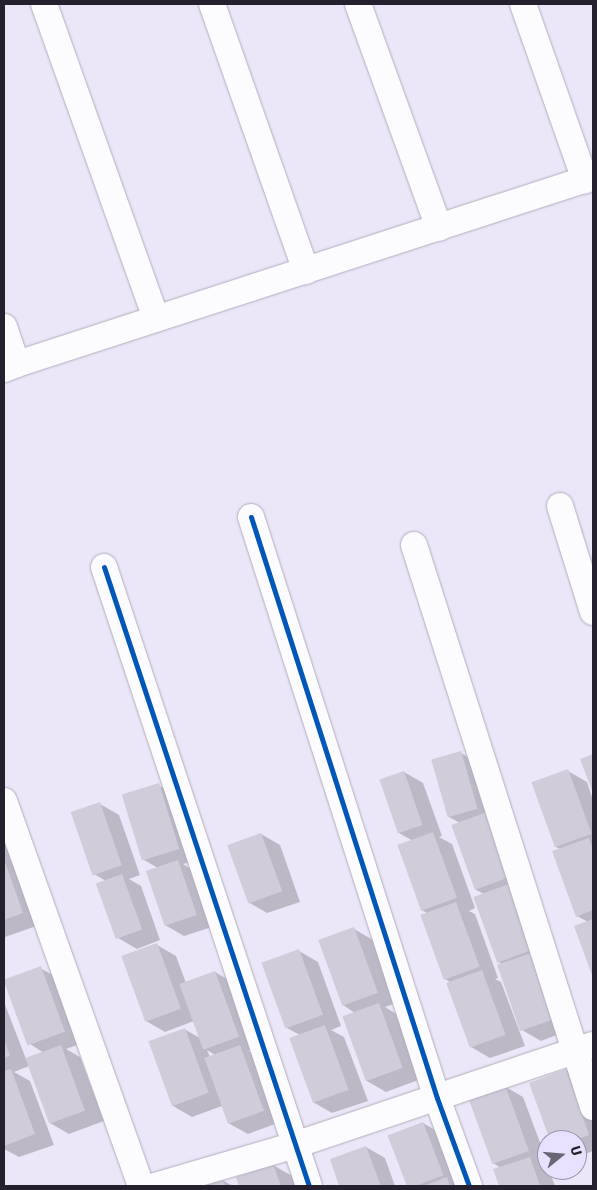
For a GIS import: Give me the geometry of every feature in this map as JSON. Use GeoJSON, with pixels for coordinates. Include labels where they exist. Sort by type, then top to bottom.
{"type":"FeatureCollection","features":[{"type":"Feature","properties":{"kind":"street"},"geometry":{"type":"LineString","coordinates":[[44,4],[156,319]]}},
{"type":"Feature","properties":{"kind":"street"},"geometry":{"type":"LineString","coordinates":[[212,4],[306,271]]}},
{"type":"Feature","properties":{"kind":"street"},"geometry":{"type":"LineString","coordinates":[[358,4],[439,228]]}},
{"type":"Feature","properties":{"kind":"street"},"geometry":{"type":"LineString","coordinates":[[4,327],[10,366],[589,179],[523,4]]}},
{"type":"Feature","properties":{"kind":"street"},"geometry":{"type":"LineString","coordinates":[[560,506],[593,612]]}},
{"type":"Feature","properties":{"kind":"street"},"geometry":{"type":"LineString","coordinates":[[251,517],[437,1098],[469,1186]]}},
{"type":"Feature","properties":{"kind":"street"},"geometry":{"type":"LineString","coordinates":[[414,545],[584,1048],[593,1107]]}},
{"type":"Feature","properties":{"kind":"street"},"geometry":{"type":"LineString","coordinates":[[104,567],[310,1186]]}},
{"type":"Feature","properties":{"kind":"street"},"geometry":{"type":"LineString","coordinates":[[4,801],[141,1186]]}},
{"type":"Feature","properties":{"kind":"street"},"geometry":{"type":"LineString","coordinates":[[155,1186],[295,1145],[584,1048]]}},
{"type":"Feature","properties":{"kind":"building"},"geometry":{"type":"Polygon","coordinates":[[[461,751],[478,809],[448,817],[431,760],[461,751]]]}},
{"type":"Feature","properties":{"kind":"building"},"geometry":{"type":"Polygon","coordinates":[[[593,754],[593,793],[580,759],[593,754]]]}},
{"type":"Feature","properties":{"kind":"building"},"geometry":{"type":"Polygon","coordinates":[[[568,769],[592,834],[555,847],[531,782],[568,769]]]}},
{"type":"Feature","properties":{"kind":"building"},"geometry":{"type":"Polygon","coordinates":[[[404,771],[423,825],[398,833],[379,779],[404,771]]]}},
{"type":"Feature","properties":{"kind":"building"},"geometry":{"type":"Polygon","coordinates":[[[159,783],[179,849],[142,860],[122,794],[159,783]]]}},
{"type":"Feature","properties":{"kind":"building"},"geometry":{"type":"Polygon","coordinates":[[[100,802],[122,865],[93,875],[71,812],[100,802]]]}},
{"type":"Feature","properties":{"kind":"building"},"geometry":{"type":"Polygon","coordinates":[[[487,812],[511,877],[475,890],[451,825],[487,812]]]}},
{"type":"Feature","properties":{"kind":"building"},"geometry":{"type":"Polygon","coordinates":[[[433,832],[457,898],[421,911],[397,845],[433,832]]]}},
{"type":"Feature","properties":{"kind":"building"},"geometry":{"type":"Polygon","coordinates":[[[261,833],[282,891],[248,904],[227,845],[261,833]]]}},
{"type":"Feature","properties":{"kind":"building"},"geometry":{"type":"Polygon","coordinates":[[[589,838],[593,850],[593,910],[576,917],[552,851],[589,838]]]}},
{"type":"Feature","properties":{"kind":"building"},"geometry":{"type":"Polygon","coordinates":[[[4,859],[23,913],[4,920],[4,859]]]}},
{"type":"Feature","properties":{"kind":"building"},"geometry":{"type":"Polygon","coordinates":[[[178,860],[197,915],[165,926],[146,871],[178,860]]]}},
{"type":"Feature","properties":{"kind":"building"},"geometry":{"type":"Polygon","coordinates":[[[122,874],[142,929],[116,939],[96,884],[122,874]]]}},
{"type":"Feature","properties":{"kind":"building"},"geometry":{"type":"Polygon","coordinates":[[[509,884],[533,950],[497,963],[473,897],[509,884]]]}},
{"type":"Feature","properties":{"kind":"building"},"geometry":{"type":"Polygon","coordinates":[[[456,902],[480,967],[444,980],[420,915],[456,902]]]}},
{"type":"Feature","properties":{"kind":"building"},"geometry":{"type":"Polygon","coordinates":[[[593,919],[593,978],[574,926],[593,919]]]}},
{"type":"Feature","properties":{"kind":"building"},"geometry":{"type":"Polygon","coordinates":[[[354,927],[378,993],[342,1006],[318,940],[354,927]]]}},
{"type":"Feature","properties":{"kind":"building"},"geometry":{"type":"Polygon","coordinates":[[[157,943],[181,1009],[145,1022],[121,956],[157,943]]]}},
{"type":"Feature","properties":{"kind":"building"},"geometry":{"type":"Polygon","coordinates":[[[299,949],[323,1015],[285,1028],[261,963],[299,949]]]}},
{"type":"Feature","properties":{"kind":"building"},"geometry":{"type":"Polygon","coordinates":[[[534,952],[557,1018],[520,1031],[497,965],[534,952]]]}},
{"type":"Feature","properties":{"kind":"building"},"geometry":{"type":"Polygon","coordinates":[[[41,966],[65,1032],[27,1045],[4,979],[41,966]]]}},
{"type":"Feature","properties":{"kind":"building"},"geometry":{"type":"Polygon","coordinates":[[[482,970],[506,1035],[470,1048],[446,983],[482,970]]]}},
{"type":"Feature","properties":{"kind":"building"},"geometry":{"type":"Polygon","coordinates":[[[215,971],[239,1037],[203,1050],[179,984],[215,971]]]}},
{"type":"Feature","properties":{"kind":"building"},"geometry":{"type":"Polygon","coordinates":[[[379,1003],[403,1068],[366,1081],[342,1016],[379,1003]]]}},
{"type":"Feature","properties":{"kind":"building"},"geometry":{"type":"Polygon","coordinates":[[[325,1025],[349,1090],[313,1103],[289,1038],[325,1025]]]}},
{"type":"Feature","properties":{"kind":"building"},"geometry":{"type":"Polygon","coordinates":[[[185,1028],[209,1093],[172,1106],[148,1041],[185,1028]]]}},
{"type":"Feature","properties":{"kind":"building"},"geometry":{"type":"Polygon","coordinates":[[[4,1039],[10,1056],[4,1058],[4,1039]]]}},
{"type":"Feature","properties":{"kind":"building"},"geometry":{"type":"Polygon","coordinates":[[[61,1045],[85,1111],[49,1124],[25,1058],[61,1045]]]}},
{"type":"Feature","properties":{"kind":"building"},"geometry":{"type":"Polygon","coordinates":[[[240,1045],[264,1111],[228,1124],[204,1058],[240,1045]]]}},
{"type":"Feature","properties":{"kind":"building"},"geometry":{"type":"Polygon","coordinates":[[[11,1069],[35,1134],[4,1146],[4,1071],[11,1069]]]}},
{"type":"Feature","properties":{"kind":"building"},"geometry":{"type":"Polygon","coordinates":[[[566,1069],[589,1135],[587,1136],[587,1130],[546,1130],[529,1083],[566,1069]]]}},
{"type":"Feature","properties":{"kind":"building"},"geometry":{"type":"Polygon","coordinates":[[[505,1085],[529,1151],[492,1164],[468,1098],[505,1085]]]}},
{"type":"Feature","properties":{"kind":"building"},"geometry":{"type":"Polygon","coordinates":[[[423,1122],[443,1175],[415,1186],[407,1186],[388,1136],[423,1122]]]}},
{"type":"Feature","properties":{"kind":"building"},"geometry":{"type":"Polygon","coordinates":[[[366,1146],[381,1186],[339,1186],[330,1159],[366,1146]]]}},
{"type":"Feature","properties":{"kind":"building"},"geometry":{"type":"Polygon","coordinates":[[[530,1157],[540,1186],[499,1186],[493,1169],[530,1157]]]}},
{"type":"Feature","properties":{"kind":"building"},"geometry":{"type":"Polygon","coordinates":[[[273,1164],[281,1186],[239,1186],[236,1177],[273,1164]]]}},
{"type":"Feature","properties":{"kind":"building"},"geometry":{"type":"Polygon","coordinates":[[[447,1177],[450,1186],[423,1186],[447,1177]]]}},
{"type":"Feature","properties":{"kind":"building"},"geometry":{"type":"Polygon","coordinates":[[[222,1179],[225,1186],[202,1186],[222,1179]]]}},
{"type":"Feature","properties":{"kind":"cycle path"},"geometry":{"type":"LineString","coordinates":[[251,517],[437,1098],[469,1186]]}},
{"type":"Feature","properties":{"kind":"cycle path"},"geometry":{"type":"LineString","coordinates":[[104,567],[309,1186]]}}]}
